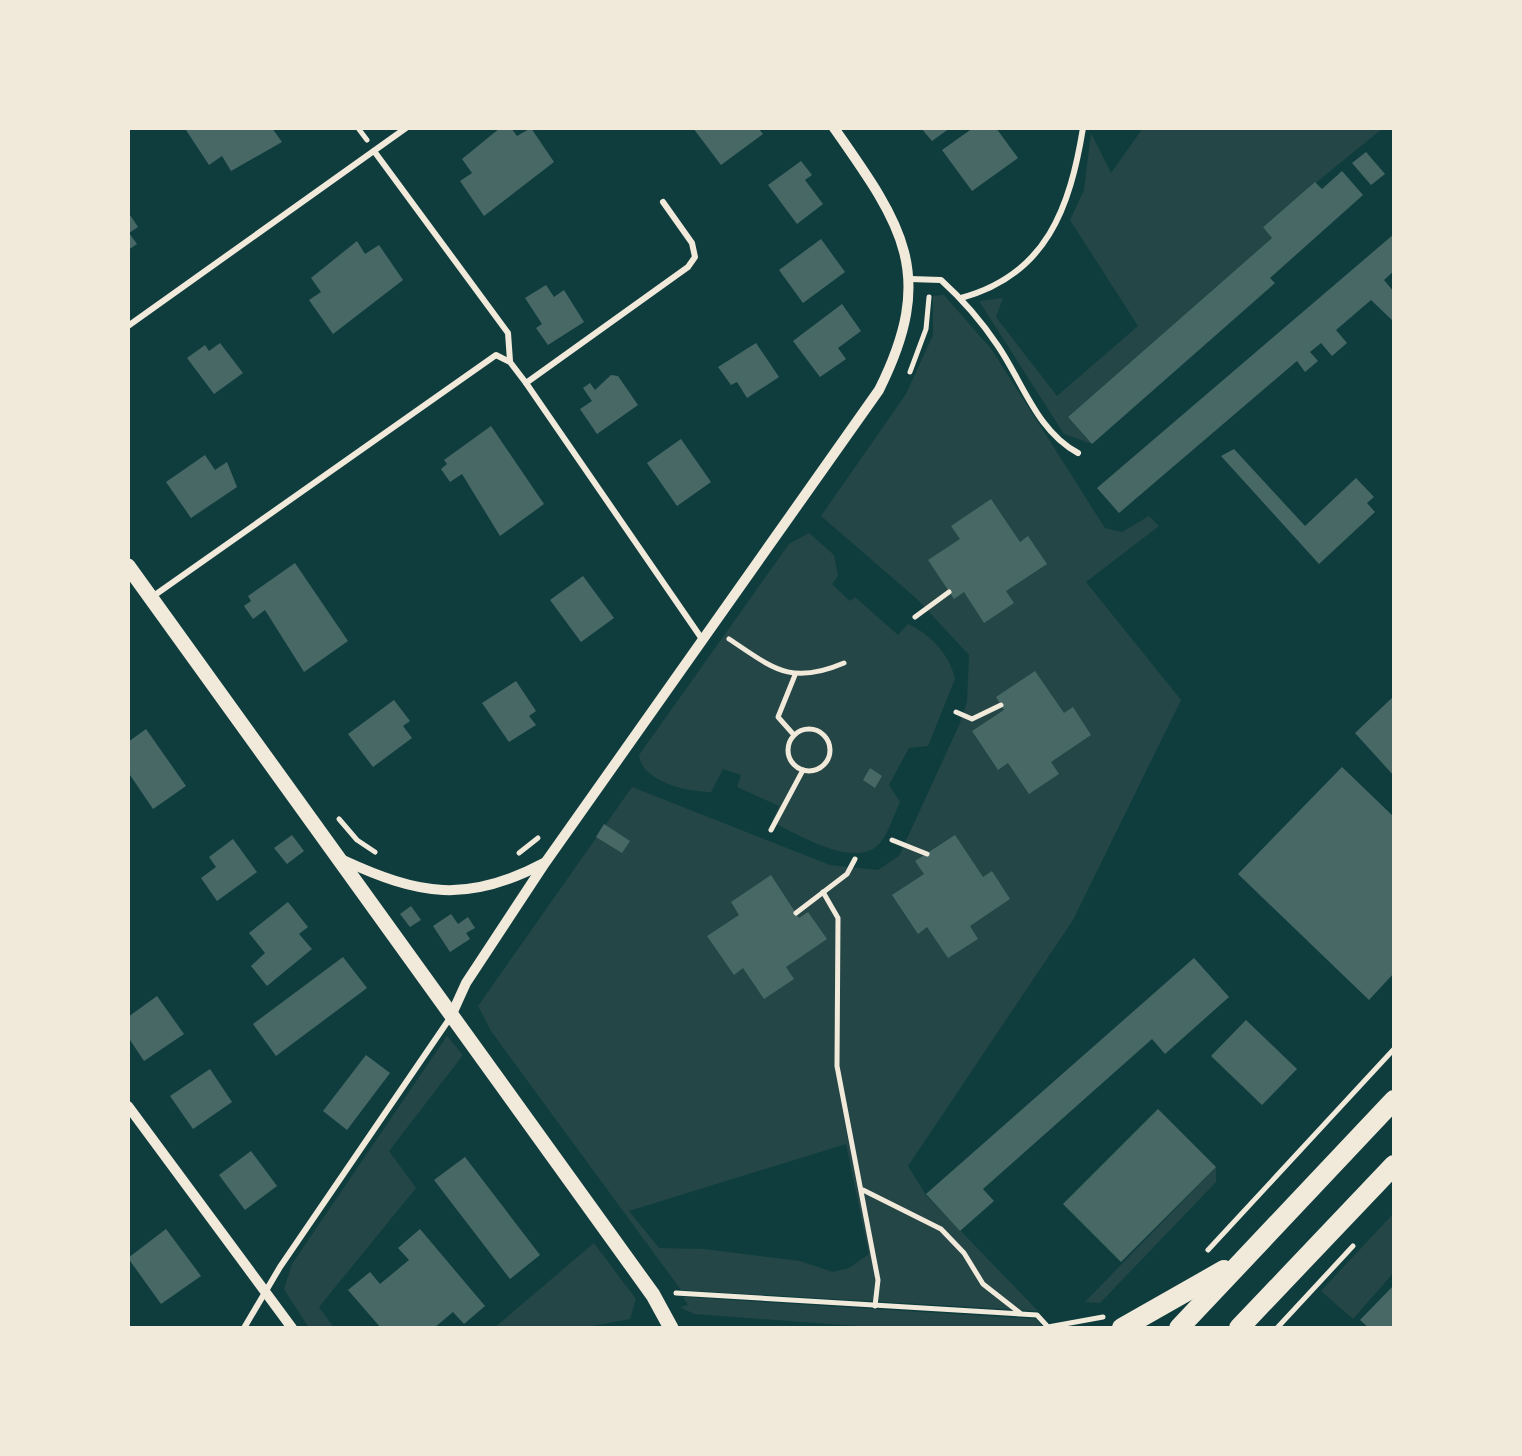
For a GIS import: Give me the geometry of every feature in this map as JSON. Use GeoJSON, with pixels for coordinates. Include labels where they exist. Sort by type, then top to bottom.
{"type":"FeatureCollection","features":[{"type":"Feature","properties":{"kind":"highway"},"geometry":{"type":"LineString","coordinates":[[1178,1328],[1394,1100]]}},
{"type":"Feature","properties":{"kind":"highway"},"geometry":{"type":"LineString","coordinates":[[1239,1328],[1394,1165]]}},
{"type":"Feature","properties":{"kind":"highway"},"geometry":{"type":"LineString","coordinates":[[1114,1322],[1243,1258]]}},
{"type":"Feature","properties":{"kind":"street"},"geometry":{"type":"LineString","coordinates":[[451,1016],[466,983],[545,863],[879,390],[897,354],[910,311],[905,247],[882,198],[834,128]]}},
{"type":"Feature","properties":{"kind":"street"},"geometry":{"type":"LineString","coordinates":[[128,566],[653,1295],[671,1328]]}},
{"type":"Feature","properties":{"kind":"street"},"geometry":{"type":"LineString","coordinates":[[334,856],[394,883],[428,890],[504,884],[545,863]]}},
{"type":"Feature","properties":{"kind":"street"},"geometry":{"type":"LineString","coordinates":[[128,1106],[292,1328]]}},
{"type":"Feature","properties":{"kind":"lane"},"geometry":{"type":"LineString","coordinates":[[128,326],[406,128]]}},
{"type":"Feature","properties":{"kind":"lane"},"geometry":{"type":"LineString","coordinates":[[960,298],[993,289],[1013,275],[1061,217],[1072,192],[1083,128]]}},
{"type":"Feature","properties":{"kind":"lane"},"geometry":{"type":"LineString","coordinates":[[374,151],[508,333],[510,362]]}},
{"type":"Feature","properties":{"kind":"lane"},"geometry":{"type":"LineString","coordinates":[[526,383],[688,267],[695,258],[692,243],[663,202]]}},
{"type":"Feature","properties":{"kind":"lane"},"geometry":{"type":"LineString","coordinates":[[910,279],[941,280],[960,298],[998,345],[1050,432],[1078,453]]}},
{"type":"Feature","properties":{"kind":"lane"},"geometry":{"type":"LineString","coordinates":[[150,598],[496,355],[510,362],[526,383],[702,639]]}},
{"type":"Feature","properties":{"kind":"lane"},"geometry":{"type":"LineString","coordinates":[[244,1328],[280,1267],[451,1016]]}},
{"type":"Feature","properties":{"kind":"path"},"geometry":{"type":"LineString","coordinates":[[906,381],[926,328],[929,280]]}},
{"type":"Feature","properties":{"kind":"path"},"geometry":{"type":"LineString","coordinates":[[915,617],[949,592]]}},
{"type":"Feature","properties":{"kind":"path"},"geometry":{"type":"LineString","coordinates":[[718,654],[739,624]]}},
{"type":"Feature","properties":{"kind":"path"},"geometry":{"type":"LineString","coordinates":[[729,638],[778,671],[796,676],[844,663]]}},
{"type":"Feature","properties":{"kind":"path"},"geometry":{"type":"LineString","coordinates":[[794,735],[778,716],[783,696],[796,676]]}},
{"type":"Feature","properties":{"kind":"path"},"geometry":{"type":"LineString","coordinates":[[956,712],[972,719],[1002,705]]}},
{"type":"Feature","properties":{"kind":"path"},"geometry":{"type":"LineString","coordinates":[[814,729],[828,742],[830,754],[822,766],[803,770],[793,763],[788,752],[794,735],[814,729]]}},
{"type":"Feature","properties":{"kind":"path"},"geometry":{"type":"LineString","coordinates":[[771,830],[803,770]]}},
{"type":"Feature","properties":{"kind":"path"},"geometry":{"type":"LineString","coordinates":[[334,813],[356,840],[385,858]]}},
{"type":"Feature","properties":{"kind":"path"},"geometry":{"type":"LineString","coordinates":[[510,860],[540,837]]}},
{"type":"Feature","properties":{"kind":"path"},"geometry":{"type":"LineString","coordinates":[[892,840],[926,854]]}},
{"type":"Feature","properties":{"kind":"path"},"geometry":{"type":"LineString","coordinates":[[796,913],[847,874],[855,859]]}},
{"type":"Feature","properties":{"kind":"path"},"geometry":{"type":"LineString","coordinates":[[823,892],[838,918],[837,1066],[878,1280],[875,1306]]}},
{"type":"Feature","properties":{"kind":"path"},"geometry":{"type":"LineString","coordinates":[[1194,1262],[1394,1050]]}},
{"type":"Feature","properties":{"kind":"path"},"geometry":{"type":"LineString","coordinates":[[862,1189],[940,1229],[964,1253],[983,1284],[1022,1315]]}},
{"type":"Feature","properties":{"kind":"path"},"geometry":{"type":"LineString","coordinates":[[1276,1328],[1365,1233]]}},
{"type":"Feature","properties":{"kind":"path"},"geometry":{"type":"LineString","coordinates":[[664,1277],[676,1293]]}},
{"type":"Feature","properties":{"kind":"path"},"geometry":{"type":"LineString","coordinates":[[653,1295],[676,1293],[1037,1316],[1048,1327],[1114,1322]]}},
{"type":"Feature","properties":{"kind":"shaded area"},"geometry":{"type":"Polygon","coordinates":[[[1143,128],[1383,128],[1263,226],[1272,238],[1068,417],[1092,444],[1064,434],[979,301],[1003,298],[996,317],[1057,396],[1138,326],[1070,220],[1084,190],[1091,133],[1111,173],[1143,128]]]}},
{"type":"Feature","properties":{"kind":"shaded area"},"geometry":{"type":"Polygon","coordinates":[[[944,295],[992,350],[1105,528],[1122,532],[1149,516],[1159,526],[1086,582],[1181,700],[1073,920],[908,1166],[926,1195],[1038,1311],[681,1290],[491,1031],[478,1006],[632,787],[830,865],[878,870],[899,856],[960,723],[967,702],[969,655],[917,599],[821,516],[906,394],[933,335],[933,296],[944,295]],[[846,1144],[629,1211],[659,1248],[704,1249],[800,1261],[833,1272],[849,1268],[869,1254],[846,1144]]]}},
{"type":"Feature","properties":{"kind":"shaded area"},"geometry":{"type":"Polygon","coordinates":[[[809,533],[834,555],[838,576],[832,584],[850,601],[855,597],[898,635],[908,624],[924,633],[944,654],[955,679],[928,746],[909,748],[889,785],[900,802],[882,841],[867,851],[854,853],[825,847],[772,822],[779,806],[737,787],[741,775],[723,769],[711,792],[690,790],[657,779],[639,755],[789,544],[809,533]]]}},
{"type":"Feature","properties":{"kind":"shaded area"},"geometry":{"type":"Polygon","coordinates":[[[447,1036],[463,1055],[389,1151],[416,1188],[319,1307],[334,1328],[309,1328],[284,1289],[292,1264],[447,1036]]]}},
{"type":"Feature","properties":{"kind":"shaded area"},"geometry":{"type":"Polygon","coordinates":[[[1216,1167],[1216,1182],[1100,1303],[1085,1302],[1216,1167]]]}},
{"type":"Feature","properties":{"kind":"shaded area"},"geometry":{"type":"Polygon","coordinates":[[[1392,1215],[1394,1272],[1353,1319],[1321,1291],[1392,1215]]]}},
{"type":"Feature","properties":{"kind":"shaded area"},"geometry":{"type":"Polygon","coordinates":[[[594,1243],[636,1299],[630,1319],[581,1328],[494,1328],[594,1243]]]}},
{"type":"Feature","properties":{"kind":"shaded area"},"geometry":{"type":"Polygon","coordinates":[[[683,1297],[1036,1319],[1044,1328],[885,1328],[694,1314],[680,1307],[688,1305],[683,1297]]]}},
{"type":"Feature","properties":{"kind":"building"},"geometry":{"type":"Polygon","coordinates":[[[272,128],[282,142],[231,171],[222,156],[209,165],[186,130],[272,128]]]}},
{"type":"Feature","properties":{"kind":"building"},"geometry":{"type":"Polygon","coordinates":[[[500,128],[511,128],[517,136],[531,128],[554,162],[484,216],[460,181],[472,173],[462,159],[500,128]]]}},
{"type":"Feature","properties":{"kind":"building"},"geometry":{"type":"Polygon","coordinates":[[[693,128],[758,128],[763,134],[721,165],[693,128]]]}},
{"type":"Feature","properties":{"kind":"building"},"geometry":{"type":"Polygon","coordinates":[[[921,128],[950,128],[932,141],[921,128]]]}},
{"type":"Feature","properties":{"kind":"building"},"geometry":{"type":"Polygon","coordinates":[[[973,128],[996,128],[1018,158],[972,191],[942,150],[973,128]]]}},
{"type":"Feature","properties":{"kind":"building"},"geometry":{"type":"Polygon","coordinates":[[[1366,152],[1385,174],[1371,185],[1352,163],[1366,152]]]}},
{"type":"Feature","properties":{"kind":"building"},"geometry":{"type":"Polygon","coordinates":[[[801,161],[812,175],[805,180],[823,204],[797,224],[768,185],[801,161]]]}},
{"type":"Feature","properties":{"kind":"building"},"geometry":{"type":"Polygon","coordinates":[[[1342,171],[1363,195],[1270,278],[1275,283],[1092,444],[1068,417],[1272,238],[1263,227],[1315,182],[1322,189],[1342,171]]]}},
{"type":"Feature","properties":{"kind":"building"},"geometry":{"type":"Polygon","coordinates":[[[128,212],[138,227],[129,233],[137,244],[128,250],[128,212]]]}},
{"type":"Feature","properties":{"kind":"building"},"geometry":{"type":"Polygon","coordinates":[[[1394,234],[1394,271],[1384,280],[1394,292],[1394,322],[1371,300],[1336,330],[1347,343],[1332,356],[1321,343],[1310,352],[1318,361],[1305,372],[1297,361],[1119,513],[1097,488],[1394,234]]]}},
{"type":"Feature","properties":{"kind":"building"},"geometry":{"type":"Polygon","coordinates":[[[821,239],[845,272],[803,303],[779,270],[821,239]]]}},
{"type":"Feature","properties":{"kind":"building"},"geometry":{"type":"Polygon","coordinates":[[[357,241],[365,254],[379,245],[403,280],[333,334],[309,300],[321,292],[311,278],[357,241]]]}},
{"type":"Feature","properties":{"kind":"building"},"geometry":{"type":"Polygon","coordinates":[[[546,285],[554,297],[564,290],[584,322],[548,345],[536,328],[542,324],[525,298],[546,285]]]}},
{"type":"Feature","properties":{"kind":"building"},"geometry":{"type":"Polygon","coordinates":[[[842,304],[861,331],[838,348],[846,359],[820,377],[793,341],[842,304]]]}},
{"type":"Feature","properties":{"kind":"building"},"geometry":{"type":"Polygon","coordinates":[[[220,343],[243,373],[214,394],[187,358],[205,345],[209,351],[220,343]]]}},
{"type":"Feature","properties":{"kind":"building"},"geometry":{"type":"Polygon","coordinates":[[[756,343],[779,377],[747,398],[737,382],[731,385],[718,367],[756,343]]]}},
{"type":"Feature","properties":{"kind":"building"},"geometry":{"type":"Polygon","coordinates":[[[611,375],[618,376],[638,405],[597,434],[580,409],[592,401],[583,388],[590,383],[595,390],[611,375]]]}},
{"type":"Feature","properties":{"kind":"building"},"geometry":{"type":"Polygon","coordinates":[[[491,426],[544,504],[500,536],[462,474],[450,482],[441,469],[447,464],[444,460],[491,426]]]}},
{"type":"Feature","properties":{"kind":"building"},"geometry":{"type":"Polygon","coordinates":[[[681,439],[711,482],[677,506],[647,463],[681,439]]]}},
{"type":"Feature","properties":{"kind":"building"},"geometry":{"type":"Polygon","coordinates":[[[1234,449],[1305,526],[1356,478],[1374,497],[1367,503],[1375,512],[1319,564],[1221,456],[1234,449]]]}},
{"type":"Feature","properties":{"kind":"building"},"geometry":{"type":"Polygon","coordinates":[[[205,455],[215,470],[227,462],[237,487],[191,518],[166,482],[205,455]]]}},
{"type":"Feature","properties":{"kind":"building"},"geometry":{"type":"Polygon","coordinates":[[[991,499],[1020,542],[1028,536],[1047,564],[1006,591],[1014,603],[984,623],[964,592],[954,599],[928,560],[960,539],[951,526],[991,499]]]}},
{"type":"Feature","properties":{"kind":"building"},"geometry":{"type":"Polygon","coordinates":[[[295,563],[348,641],[304,672],[265,610],[253,619],[244,606],[251,601],[248,596],[295,563]]]}},
{"type":"Feature","properties":{"kind":"building"},"geometry":{"type":"Polygon","coordinates":[[[583,576],[614,618],[581,642],[550,600],[583,576]]]}},
{"type":"Feature","properties":{"kind":"building"},"geometry":{"type":"Polygon","coordinates":[[[1035,671],[1064,713],[1073,707],[1091,735],[1051,762],[1059,774],[1029,794],[1008,763],[998,770],[972,731],[1004,710],[996,697],[1035,671]]]}},
{"type":"Feature","properties":{"kind":"building"},"geometry":{"type":"Polygon","coordinates":[[[516,681],[536,711],[529,716],[536,725],[509,742],[482,703],[516,681]]]}},
{"type":"Feature","properties":{"kind":"building"},"geometry":{"type":"Polygon","coordinates":[[[1394,696],[1394,776],[1355,733],[1394,696]]]}},
{"type":"Feature","properties":{"kind":"building"},"geometry":{"type":"Polygon","coordinates":[[[394,700],[410,721],[403,726],[412,738],[373,767],[348,734],[394,700]]]}},
{"type":"Feature","properties":{"kind":"building"},"geometry":{"type":"Polygon","coordinates":[[[146,729],[186,786],[153,809],[128,772],[128,742],[146,729]]]}},
{"type":"Feature","properties":{"kind":"building"},"geometry":{"type":"Polygon","coordinates":[[[1342,767],[1394,817],[1394,973],[1369,1000],[1238,874],[1342,767]]]}},
{"type":"Feature","properties":{"kind":"building"},"geometry":{"type":"Polygon","coordinates":[[[870,768],[882,776],[875,788],[863,780],[870,768]]]}},
{"type":"Feature","properties":{"kind":"building"},"geometry":{"type":"Polygon","coordinates":[[[604,824],[630,841],[622,853],[596,837],[604,824]]]}},
{"type":"Feature","properties":{"kind":"building"},"geometry":{"type":"Polygon","coordinates":[[[292,835],[304,851],[287,864],[274,848],[292,835]]]}},
{"type":"Feature","properties":{"kind":"building"},"geometry":{"type":"Polygon","coordinates":[[[955,835],[983,877],[992,871],[1010,899],[970,926],[978,939],[948,958],[927,927],[918,934],[892,895],[924,874],[915,861],[955,835]]]}},
{"type":"Feature","properties":{"kind":"building"},"geometry":{"type":"Polygon","coordinates":[[[233,839],[257,872],[217,901],[201,878],[216,867],[209,857],[233,839]]]}},
{"type":"Feature","properties":{"kind":"building"},"geometry":{"type":"Polygon","coordinates":[[[771,875],[799,918],[808,912],[827,939],[786,967],[794,979],[764,999],[743,968],[734,975],[707,936],[739,915],[731,902],[771,875]]]}},
{"type":"Feature","properties":{"kind":"building"},"geometry":{"type":"Polygon","coordinates":[[[288,902],[308,927],[299,934],[312,949],[267,986],[251,966],[265,953],[249,933],[288,902]]]}},
{"type":"Feature","properties":{"kind":"building"},"geometry":{"type":"Polygon","coordinates":[[[411,906],[421,920],[410,927],[400,914],[411,906]]]}},
{"type":"Feature","properties":{"kind":"building"},"geometry":{"type":"Polygon","coordinates":[[[451,914],[458,924],[468,917],[475,928],[466,933],[470,939],[450,952],[433,926],[451,914]]]}},
{"type":"Feature","properties":{"kind":"building"},"geometry":{"type":"Polygon","coordinates":[[[343,957],[367,988],[276,1056],[253,1024],[343,957]]]}},
{"type":"Feature","properties":{"kind":"building"},"geometry":{"type":"Polygon","coordinates":[[[1194,958],[1229,997],[1165,1054],[1152,1039],[983,1189],[994,1201],[960,1231],[926,1194],[1194,958]]]}},
{"type":"Feature","properties":{"kind":"building"},"geometry":{"type":"Polygon","coordinates":[[[157,996],[184,1034],[144,1061],[128,1037],[128,1017],[157,996]]]}},
{"type":"Feature","properties":{"kind":"building"},"geometry":{"type":"Polygon","coordinates":[[[1246,1020],[1297,1069],[1262,1105],[1211,1056],[1246,1020]]]}},
{"type":"Feature","properties":{"kind":"building"},"geometry":{"type":"Polygon","coordinates":[[[366,1055],[390,1073],[347,1130],[323,1111],[366,1055]]]}},
{"type":"Feature","properties":{"kind":"building"},"geometry":{"type":"Polygon","coordinates":[[[210,1069],[232,1102],[193,1129],[170,1096],[210,1069]]]}},
{"type":"Feature","properties":{"kind":"building"},"geometry":{"type":"Polygon","coordinates":[[[1158,1109],[1216,1167],[1121,1262],[1063,1204],[1158,1109]]]}},
{"type":"Feature","properties":{"kind":"building"},"geometry":{"type":"Polygon","coordinates":[[[251,1151],[277,1186],[245,1210],[219,1175],[251,1151]]]}},
{"type":"Feature","properties":{"kind":"building"},"geometry":{"type":"Polygon","coordinates":[[[465,1157],[540,1255],[510,1279],[434,1180],[465,1157]]]}},
{"type":"Feature","properties":{"kind":"building"},"geometry":{"type":"Polygon","coordinates":[[[166,1229],[201,1276],[161,1304],[128,1258],[166,1229]]]}},
{"type":"Feature","properties":{"kind":"building"},"geometry":{"type":"Polygon","coordinates":[[[420,1229],[485,1306],[464,1324],[453,1312],[434,1328],[381,1328],[348,1290],[370,1272],[380,1284],[409,1260],[398,1248],[420,1229]]]}},
{"type":"Feature","properties":{"kind":"building"},"geometry":{"type":"Polygon","coordinates":[[[1394,1285],[1394,1328],[1369,1328],[1360,1320],[1394,1285]]]}}]}
